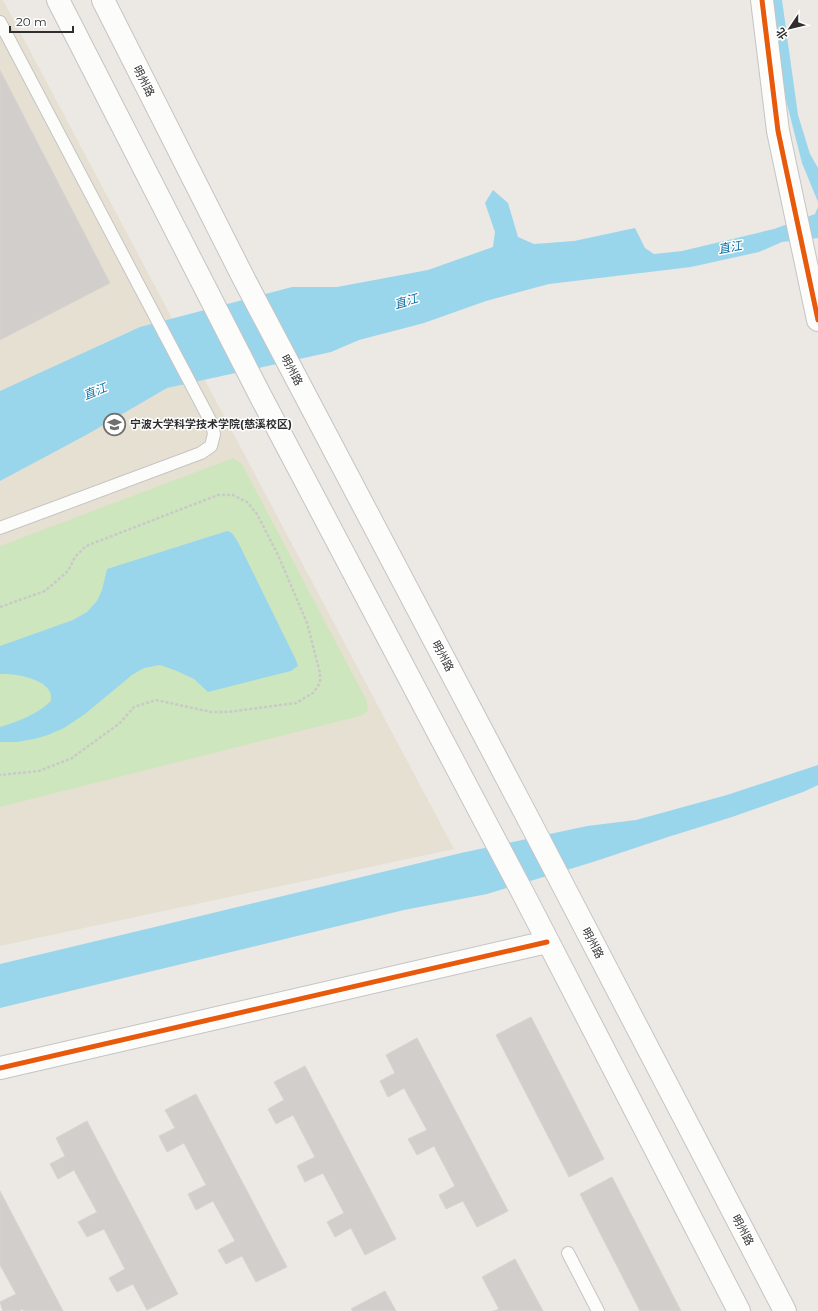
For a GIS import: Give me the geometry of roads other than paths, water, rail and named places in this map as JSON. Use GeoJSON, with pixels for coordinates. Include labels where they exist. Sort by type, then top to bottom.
{"type":"FeatureCollection","features":[{"type":"Feature","properties":{"kind":"main road"},"geometry":{"type":"LineString","coordinates":[[58,0],[260,397],[525,897],[739,1311]]}},
{"type":"Feature","properties":{"kind":"main road","name":"明州路"},"geometry":{"type":"LineString","coordinates":[[103,0],[244,279],[785,1311]]}},
{"type":"Feature","properties":{"kind":"main road"},"geometry":{"type":"LineString","coordinates":[[762,0],[778,131],[818,320]]}},
{"type":"Feature","properties":{"kind":"main road"},"geometry":{"type":"LineString","coordinates":[[0,1068],[547,942]]}},
{"type":"Feature","properties":{"kind":"lane"},"geometry":{"type":"LineString","coordinates":[[0,22],[212,424],[214,434],[211,446],[201,453],[0,528]]}},
{"type":"Feature","properties":{"kind":"lane"},"geometry":{"type":"LineString","coordinates":[[568,1253],[598,1311]]}},
{"type":"Feature","properties":{"kind":"water"},"geometry":{"type":"Polygon","coordinates":[[[772,0],[782,0],[798,115],[810,154],[818,168],[818,202],[802,163],[786,100],[772,0]]]}},
{"type":"Feature","properties":{"kind":"water","name":"直江"},"geometry":{"type":"Polygon","coordinates":[[[493,190],[508,203],[518,237],[534,244],[574,241],[635,228],[645,248],[654,254],[682,251],[774,229],[815,214],[818,207],[818,238],[782,242],[759,252],[691,267],[549,284],[486,301],[424,323],[359,340],[331,352],[167,388],[88,434],[0,481],[0,391],[140,327],[292,287],[337,287],[428,270],[493,247],[495,232],[485,203],[493,190]]]}},
{"type":"Feature","properties":{"kind":"water"},"geometry":{"type":"Polygon","coordinates":[[[227,531],[232,533],[238,542],[298,666],[291,671],[208,692],[194,679],[177,671],[160,665],[144,668],[132,675],[85,714],[64,728],[34,739],[17,742],[0,742],[0,727],[27,717],[39,710],[51,701],[51,695],[47,687],[28,677],[12,674],[0,674],[0,646],[73,620],[87,612],[97,601],[102,590],[107,569],[227,531]]]}},
{"type":"Feature","properties":{"kind":"water"},"geometry":{"type":"Polygon","coordinates":[[[818,765],[818,785],[803,792],[732,817],[593,862],[487,894],[404,910],[0,1008],[0,964],[461,853],[587,826],[636,820],[727,795],[818,765]]]}},
{"type":"Feature","properties":{"kind":"place","name":"宁波大学科学技术学院(慈溪校区)"},"geometry":{"type":"Point","coordinates":[114,424]}}]}
